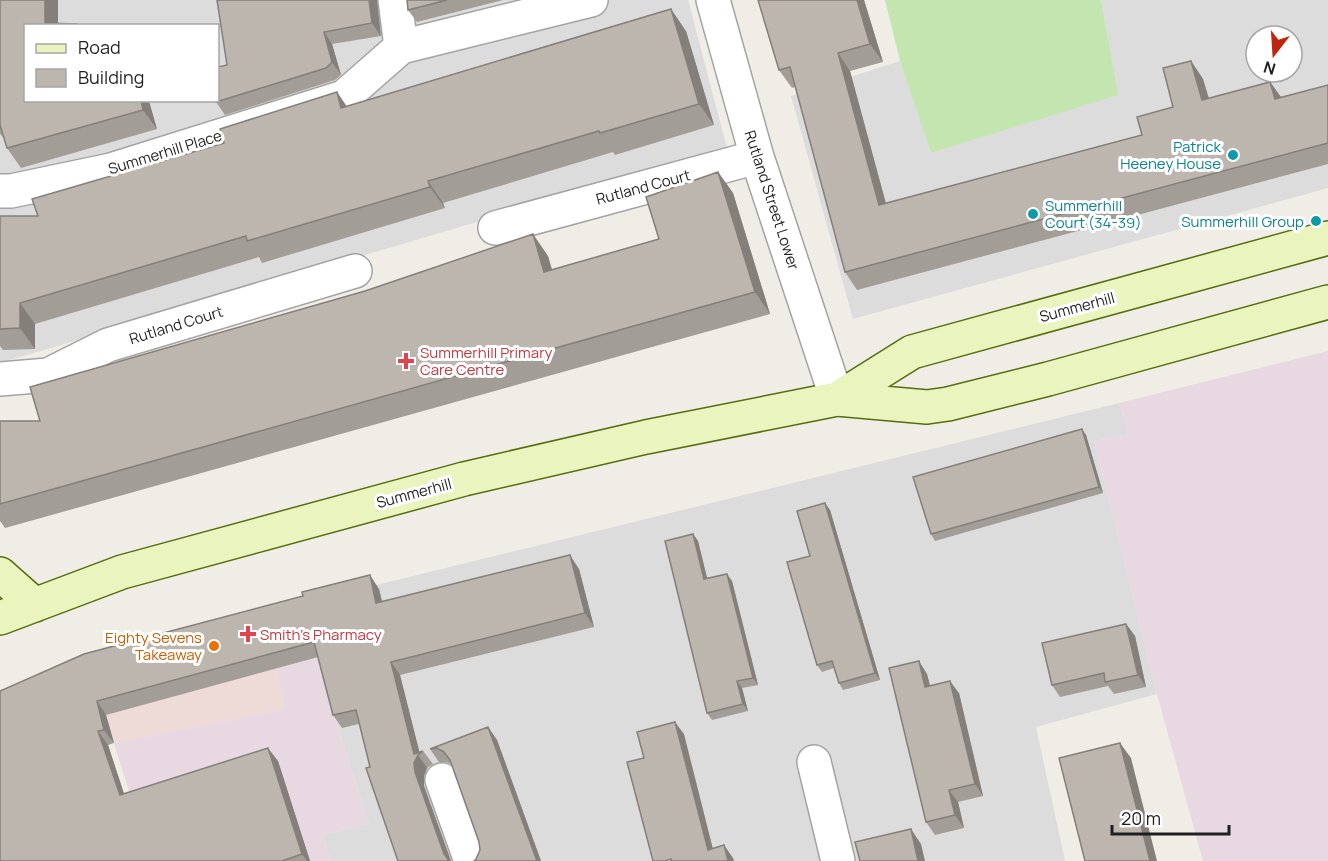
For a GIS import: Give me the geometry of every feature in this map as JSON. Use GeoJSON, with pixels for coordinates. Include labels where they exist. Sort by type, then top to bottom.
{"type":"FeatureCollection","features":[{"type":"Feature","properties":{"kind":"main road","name":"Summerhill"},"geometry":{"type":"LineString","coordinates":[[837,399],[912,352],[1328,238]]}},
{"type":"Feature","properties":{"kind":"main road","name":"Summerhill"},"geometry":{"type":"LineString","coordinates":[[0,618],[122,572],[464,479],[646,437],[837,399],[927,407],[948,404],[1328,302]]}},
{"type":"Feature","properties":{"kind":"main road"},"geometry":{"type":"LineString","coordinates":[[0,574],[35,605]]}},
{"type":"Feature","properties":{"kind":"street"},"geometry":{"type":"LineString","coordinates":[[395,0],[401,47]]}},
{"type":"Feature","properties":{"kind":"street","name":"Summerhill Place"},"geometry":{"type":"LineString","coordinates":[[0,191],[11,191],[111,170],[344,97],[401,47],[591,0]]}},
{"type":"Feature","properties":{"kind":"street","name":"Rutland Street Lower"},"geometry":{"type":"LineString","coordinates":[[713,0],[757,157],[837,399]]}},
{"type":"Feature","properties":{"kind":"street","name":"Rutland Court"},"geometry":{"type":"LineString","coordinates":[[495,228],[757,157]]}},
{"type":"Feature","properties":{"kind":"street","name":"Rutland Court"},"geometry":{"type":"LineString","coordinates":[[0,379],[48,375],[108,345],[355,271]]}},
{"type":"Feature","properties":{"kind":"street"},"geometry":{"type":"LineString","coordinates":[[814,762],[838,861]]}},
{"type":"Feature","properties":{"kind":"street"},"geometry":{"type":"LineString","coordinates":[[442,780],[471,861]]}},
{"type":"Feature","properties":{"kind":"shaded area"},"geometry":{"type":"Polygon","coordinates":[[[0,0],[688,0],[727,148],[0,363],[0,0]]]}},
{"type":"Feature","properties":{"kind":"shaded area"},"geometry":{"type":"Polygon","coordinates":[[[1101,0],[1328,0],[1328,188],[853,319],[791,96],[900,61],[931,153],[1117,95],[1101,0]]]}},
{"type":"Feature","properties":{"kind":"shaded area"},"geometry":{"type":"Polygon","coordinates":[[[1328,351],[1328,861],[1203,861],[1157,694],[1094,441],[1128,434],[1119,403],[1328,351]]]}},
{"type":"Feature","properties":{"kind":"shaded area"},"geometry":{"type":"Polygon","coordinates":[[[1119,403],[1128,434],[1094,441],[1157,694],[1036,727],[1065,861],[331,861],[323,835],[369,824],[299,604],[1119,403]]]}},
{"type":"Feature","properties":{"kind":"shaded area"},"geometry":{"type":"Polygon","coordinates":[[[299,604],[369,824],[323,835],[331,861],[139,861],[142,833],[114,743],[285,709],[265,613],[299,604]]]}},
{"type":"Feature","properties":{"kind":"shaded area"},"geometry":{"type":"Polygon","coordinates":[[[265,613],[285,709],[114,743],[93,668],[265,613]]]}},
{"type":"Feature","properties":{"kind":"green space"},"geometry":{"type":"Polygon","coordinates":[[[885,0],[1101,0],[1118,95],[931,153],[900,61],[885,0]]]}},
{"type":"Feature","properties":{"kind":"building"},"geometry":{"type":"Polygon","coordinates":[[[0,0],[45,0],[45,23],[77,24],[24,24],[24,102],[141,102],[143,110],[7,148],[0,125],[0,0]]]}},
{"type":"Feature","properties":{"kind":"building"},"geometry":{"type":"Polygon","coordinates":[[[217,0],[369,0],[372,23],[324,32],[332,62],[326,68],[219,101],[219,67],[227,65],[217,0]]]}},
{"type":"Feature","properties":{"kind":"building"},"geometry":{"type":"Polygon","coordinates":[[[407,0],[447,0],[408,10],[407,0]]]}},
{"type":"Feature","properties":{"kind":"building"},"geometry":{"type":"Polygon","coordinates":[[[758,0],[857,0],[870,44],[838,53],[879,205],[1142,135],[1137,117],[1173,107],[1163,68],[1191,61],[1202,100],[1262,84],[1271,84],[1275,99],[1328,85],[1328,143],[845,272],[790,67],[779,70],[758,0]]]}},
{"type":"Feature","properties":{"kind":"building"},"geometry":{"type":"Polygon","coordinates":[[[671,9],[699,104],[428,181],[430,187],[247,241],[246,236],[20,303],[20,328],[0,329],[0,216],[38,216],[32,199],[224,143],[220,129],[337,92],[341,108],[671,9]]]}},
{"type":"Feature","properties":{"kind":"building","name":"Summerhill Primary Care Centre"},"geometry":{"type":"Polygon","coordinates":[[[718,172],[755,292],[0,504],[0,421],[40,421],[30,387],[365,291],[533,234],[544,272],[659,239],[646,197],[718,172]]]}},
{"type":"Feature","properties":{"kind":"building"},"geometry":{"type":"Polygon","coordinates":[[[1082,429],[1099,487],[931,534],[913,477],[1082,429]]]}},
{"type":"Feature","properties":{"kind":"building"},"geometry":{"type":"Polygon","coordinates":[[[825,503],[875,673],[839,683],[832,661],[817,665],[787,562],[810,556],[797,511],[825,503]]]}},
{"type":"Feature","properties":{"kind":"building"},"geometry":{"type":"Polygon","coordinates":[[[693,534],[704,579],[727,574],[753,678],[737,681],[743,704],[707,713],[665,541],[693,534]]]}},
{"type":"Feature","properties":{"kind":"building"},"geometry":{"type":"Polygon","coordinates":[[[570,555],[585,613],[391,662],[414,754],[423,751],[414,763],[415,772],[444,854],[449,861],[398,861],[366,768],[370,767],[356,710],[333,715],[314,642],[97,701],[104,730],[98,731],[120,795],[268,748],[302,854],[282,861],[0,861],[0,691],[84,654],[303,596],[302,592],[370,575],[376,603],[570,555]]]}},
{"type":"Feature","properties":{"kind":"building"},"geometry":{"type":"Polygon","coordinates":[[[1126,624],[1138,675],[1105,682],[1104,673],[1052,685],[1042,643],[1126,624]]]}},
{"type":"Feature","properties":{"kind":"building"},"geometry":{"type":"Polygon","coordinates":[[[919,661],[925,687],[950,681],[975,784],[949,790],[955,815],[926,822],[889,668],[919,661]]]}},
{"type":"Feature","properties":{"kind":"building"},"geometry":{"type":"Polygon","coordinates":[[[675,722],[708,850],[724,845],[728,861],[671,861],[671,859],[653,861],[627,762],[644,758],[637,732],[675,722]]]}},
{"type":"Feature","properties":{"kind":"building"},"geometry":{"type":"Polygon","coordinates":[[[488,727],[537,861],[474,861],[480,850],[479,842],[450,760],[444,752],[437,748],[430,749],[488,727]]]}},
{"type":"Feature","properties":{"kind":"building"},"geometry":{"type":"Polygon","coordinates":[[[1120,743],[1150,861],[1085,861],[1059,758],[1120,743]]]}},
{"type":"Feature","properties":{"kind":"building"},"geometry":{"type":"Polygon","coordinates":[[[911,829],[918,861],[860,861],[855,842],[911,829]]]}},
{"type":"Feature","properties":{"kind":"place","name":"Patrick Heeney House"},"geometry":{"type":"Point","coordinates":[1233,155]}},
{"type":"Feature","properties":{"kind":"place","name":"Summerhill Court (34-39)"},"geometry":{"type":"Point","coordinates":[1033,214]}},
{"type":"Feature","properties":{"kind":"place","name":"Summerhill Group"},"geometry":{"type":"Point","coordinates":[1316,221]}},
{"type":"Feature","properties":{"kind":"place","name":"Summerhill Primary Care Centre"},"geometry":{"type":"Point","coordinates":[406,361]}},
{"type":"Feature","properties":{"kind":"place","name":"Smith's Pharmacy"},"geometry":{"type":"Point","coordinates":[248,634]}},
{"type":"Feature","properties":{"kind":"place","name":"Eighty Sevens Takeaway"},"geometry":{"type":"Point","coordinates":[214,646]}}]}
